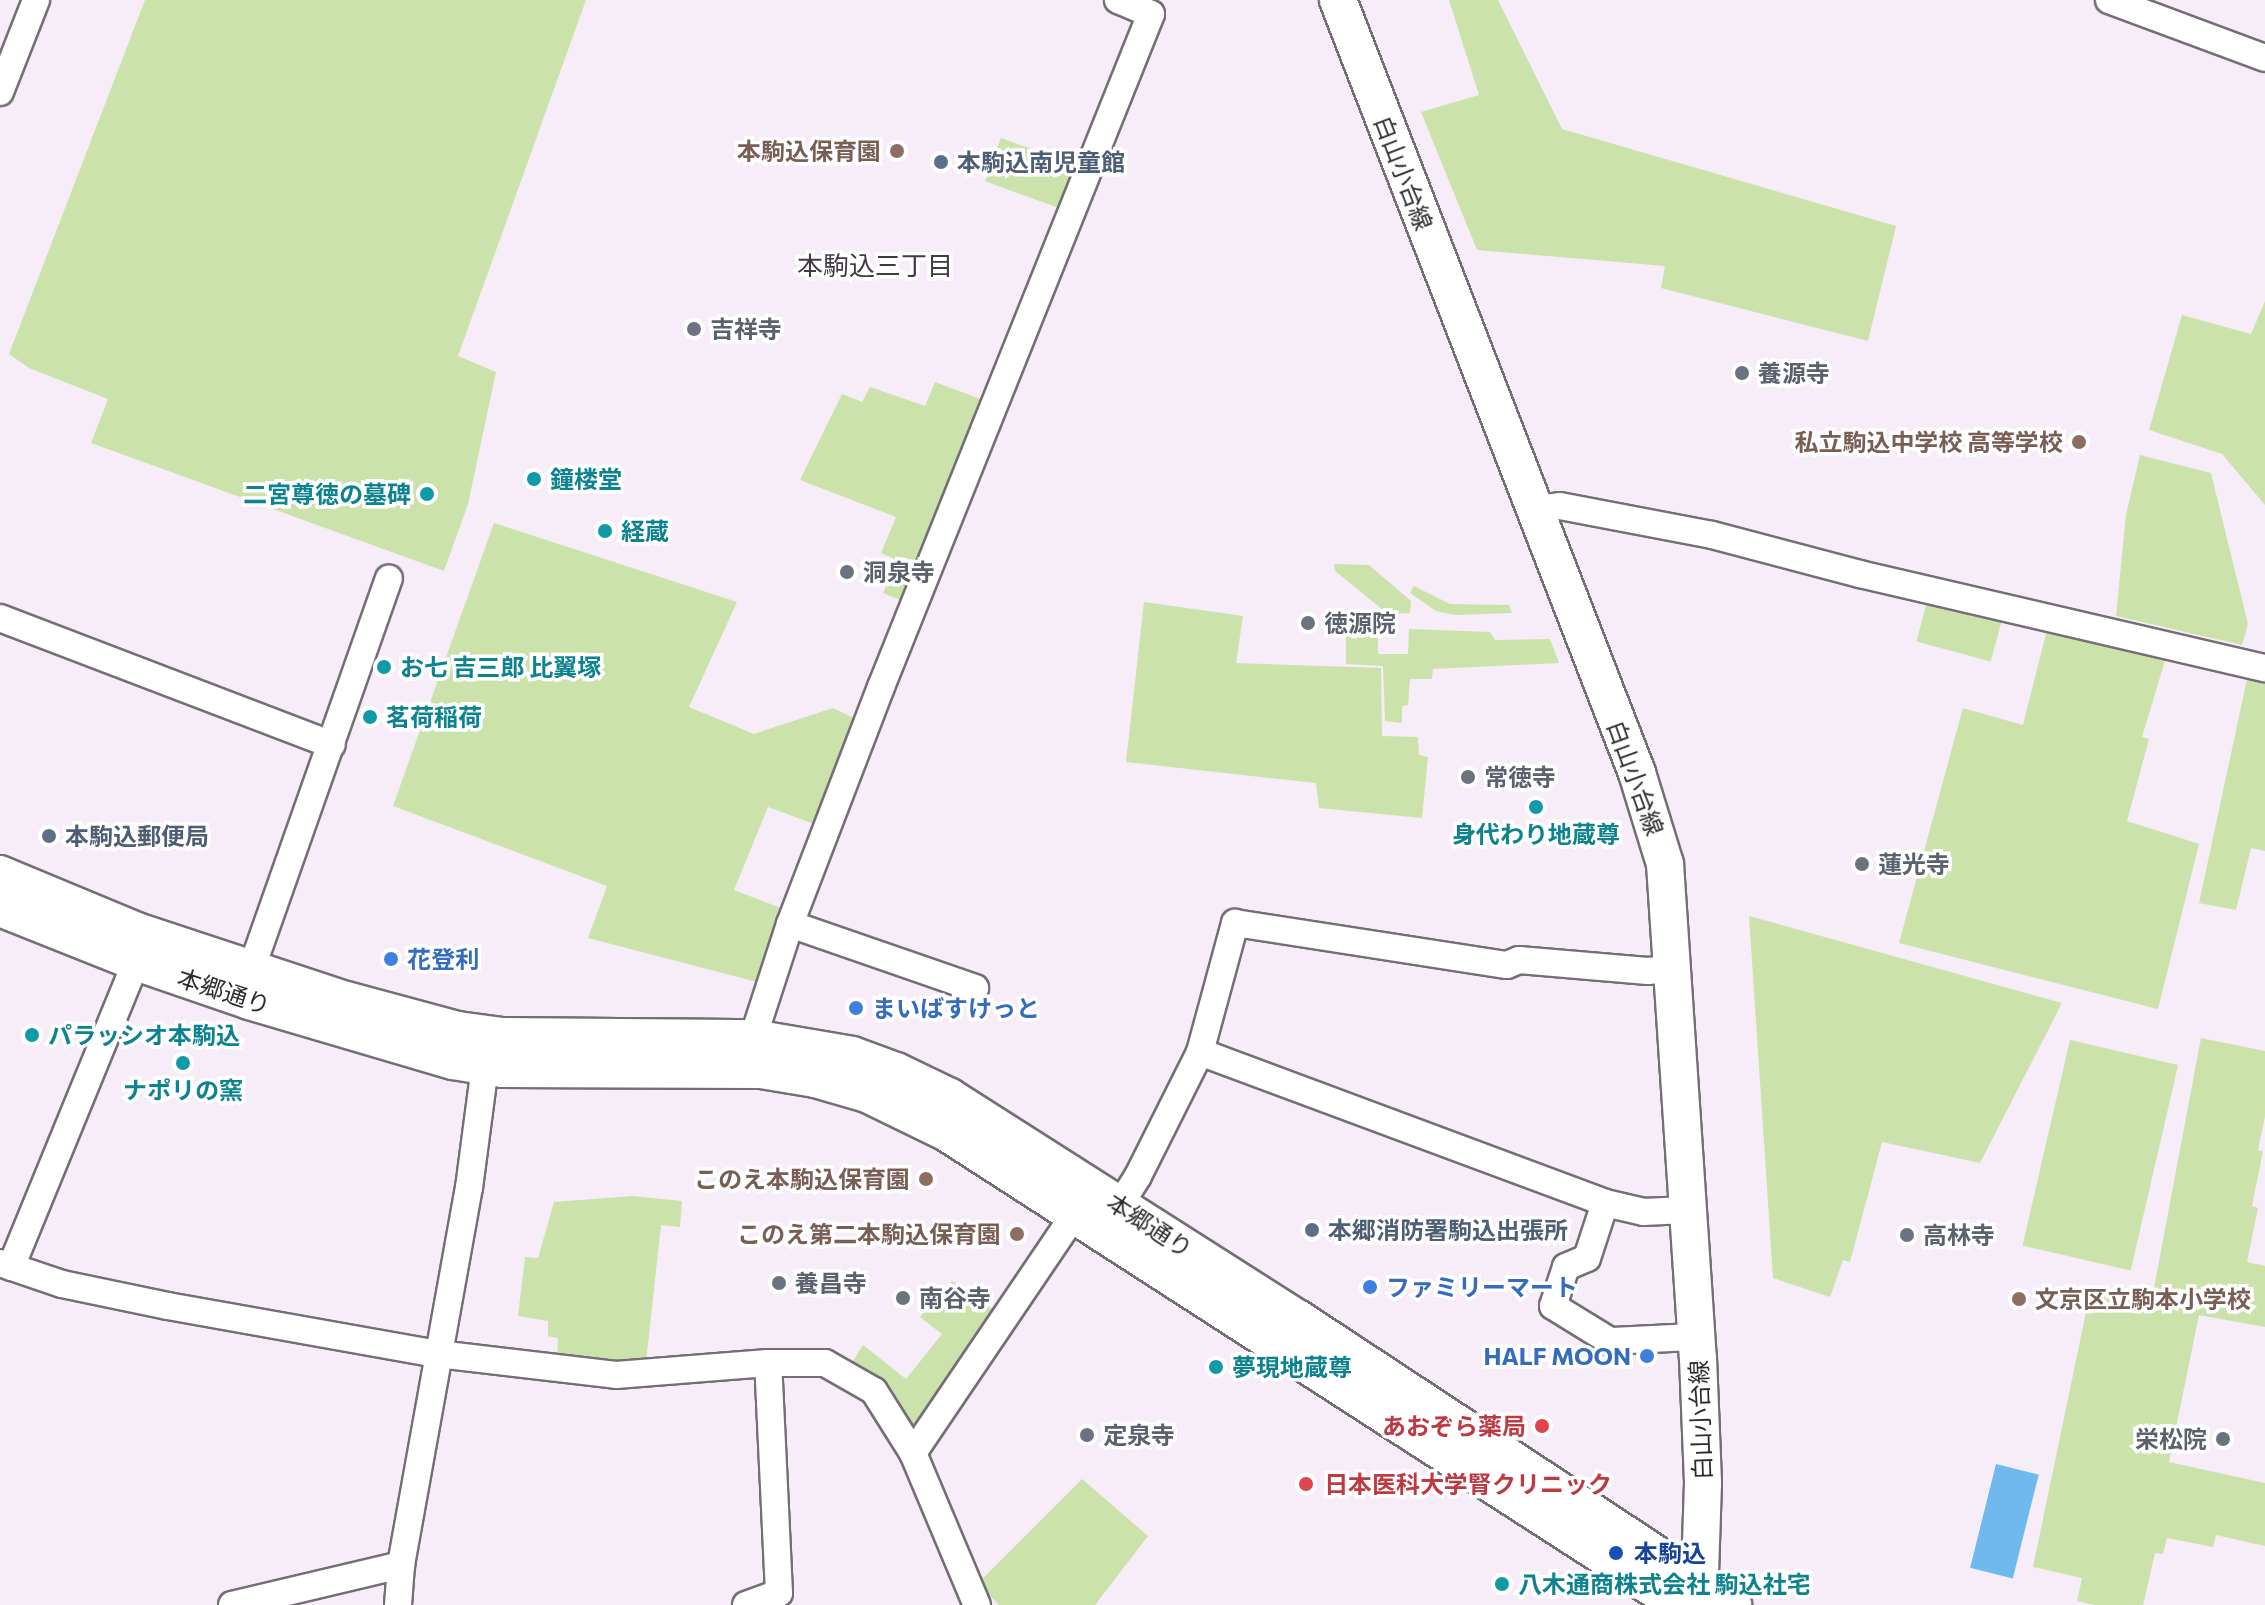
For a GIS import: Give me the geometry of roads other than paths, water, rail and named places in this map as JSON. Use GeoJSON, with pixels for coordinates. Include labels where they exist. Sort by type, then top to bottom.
{"type":"FeatureCollection","features":[{"type":"Feature","properties":{"kind":"main road","name":"白山小台線"},"geometry":{"type":"LineString","coordinates":[[1338,0],[1637,773],[1660,844],[1668,888],[1703,1483],[1692,1597]]}},
{"type":"Feature","properties":{"kind":"main road","name":"本郷通り"},"geometry":{"type":"LineString","coordinates":[[0,874],[137,931],[251,970],[423,1020],[485,1058],[753,1038],[852,1055],[896,1071],[950,1097],[1099,1218]]}},
{"type":"Feature","properties":{"kind":"main road","name":"本郷通り"},"geometry":{"type":"LineString","coordinates":[[0,908],[136,962],[249,1001],[485,1058],[761,1070],[815,1079],[867,1094],[947,1133],[1099,1218],[1692,1597],[1733,1605]]}},
{"type":"Feature","properties":{"kind":"street"},"geometry":{"type":"LineString","coordinates":[[753,1038],[790,924],[881,687],[1151,14],[1118,0]]}},
{"type":"Feature","properties":{"kind":"street"},"geometry":{"type":"LineString","coordinates":[[2109,0],[2265,58]]}},
{"type":"Feature","properties":{"kind":"street"},"geometry":{"type":"LineString","coordinates":[[0,92],[27,3]]}},
{"type":"Feature","properties":{"kind":"street"},"geometry":{"type":"LineString","coordinates":[[1533,509],[1560,506],[1712,535],[1860,574],[2265,668]]}},
{"type":"Feature","properties":{"kind":"street"},"geometry":{"type":"LineString","coordinates":[[251,970],[389,579]]}},
{"type":"Feature","properties":{"kind":"street"},"geometry":{"type":"LineString","coordinates":[[0,618],[332,745]]}},
{"type":"Feature","properties":{"kind":"street"},"geometry":{"type":"LineString","coordinates":[[913,1453],[1099,1218],[1200,1052],[1235,923],[1507,965],[1519,960],[1648,971],[1673,969]]}},
{"type":"Feature","properties":{"kind":"street"},"geometry":{"type":"LineString","coordinates":[[790,924],[975,988]]}},
{"type":"Feature","properties":{"kind":"street"},"geometry":{"type":"LineString","coordinates":[[136,962],[6,1265],[62,1284],[235,1320],[438,1354],[616,1375],[768,1363],[825,1363],[874,1391],[913,1453],[977,1605]]}},
{"type":"Feature","properties":{"kind":"street"},"geometry":{"type":"LineString","coordinates":[[1200,1052],[1605,1203],[1643,1212],[1687,1210]]}},
{"type":"Feature","properties":{"kind":"street"},"geometry":{"type":"LineString","coordinates":[[398,1605],[401,1565],[469,1188],[485,1058]]}},
{"type":"Feature","properties":{"kind":"street"},"geometry":{"type":"LineString","coordinates":[[1605,1203],[1587,1258],[1566,1267],[1553,1306],[1610,1341],[1696,1337]]}},
{"type":"Feature","properties":{"kind":"street"},"geometry":{"type":"LineString","coordinates":[[746,1605],[779,1593],[768,1363]]}},
{"type":"Feature","properties":{"kind":"street"},"geometry":{"type":"LineString","coordinates":[[232,1605],[401,1565]]}},
{"type":"Feature","properties":{"kind":"water"},"geometry":{"type":"Polygon","coordinates":[[[1996,1464],[2039,1475],[2013,1578],[1970,1568],[1996,1464]]]}},
{"type":"Feature","properties":{"kind":"place","name":"本駒込保育園"},"geometry":{"type":"Point","coordinates":[897,151]}},
{"type":"Feature","properties":{"kind":"place","name":"本駒込南児童館"},"geometry":{"type":"Point","coordinates":[941,162]}},
{"type":"Feature","properties":{"kind":"place","name":"吉祥寺"},"geometry":{"type":"Point","coordinates":[694,329]}},
{"type":"Feature","properties":{"kind":"place","name":"養源寺"},"geometry":{"type":"Point","coordinates":[1742,373]}},
{"type":"Feature","properties":{"kind":"place","name":"私立駒込中学校 高等学校"},"geometry":{"type":"Point","coordinates":[2079,442]}},
{"type":"Feature","properties":{"kind":"place","name":"鐘楼堂"},"geometry":{"type":"Point","coordinates":[534,479]}},
{"type":"Feature","properties":{"kind":"place","name":"二宮尊徳の墓碑"},"geometry":{"type":"Point","coordinates":[427,494]}},
{"type":"Feature","properties":{"kind":"place","name":"経蔵"},"geometry":{"type":"Point","coordinates":[605,531]}},
{"type":"Feature","properties":{"kind":"place","name":"洞泉寺"},"geometry":{"type":"Point","coordinates":[847,572]}},
{"type":"Feature","properties":{"kind":"place","name":"徳源院"},"geometry":{"type":"Point","coordinates":[1308,623]}},
{"type":"Feature","properties":{"kind":"place","name":"お七 吉三郎 比翼塚"},"geometry":{"type":"Point","coordinates":[384,667]}},
{"type":"Feature","properties":{"kind":"place","name":"茗荷稲荷"},"geometry":{"type":"Point","coordinates":[370,717]}},
{"type":"Feature","properties":{"kind":"place","name":"常徳寺"},"geometry":{"type":"Point","coordinates":[1468,777]}},
{"type":"Feature","properties":{"kind":"place","name":"身代わり地蔵尊"},"geometry":{"type":"Point","coordinates":[1536,807]}},
{"type":"Feature","properties":{"kind":"place","name":"本駒込郵便局"},"geometry":{"type":"Point","coordinates":[49,836]}},
{"type":"Feature","properties":{"kind":"place","name":"蓮光寺"},"geometry":{"type":"Point","coordinates":[1862,864]}},
{"type":"Feature","properties":{"kind":"place","name":"花登利"},"geometry":{"type":"Point","coordinates":[391,959]}},
{"type":"Feature","properties":{"kind":"place","name":"まいばすけっと"},"geometry":{"type":"Point","coordinates":[856,1008]}},
{"type":"Feature","properties":{"kind":"place","name":"パラッシオ本駒込"},"geometry":{"type":"Point","coordinates":[32,1035]}},
{"type":"Feature","properties":{"kind":"place","name":"ナポリの窯"},"geometry":{"type":"Point","coordinates":[183,1063]}},
{"type":"Feature","properties":{"kind":"place","name":"このえ本駒込保育園"},"geometry":{"type":"Point","coordinates":[926,1179]}},
{"type":"Feature","properties":{"kind":"place","name":"本郷消防署駒込出張所"},"geometry":{"type":"Point","coordinates":[1312,1230]}},
{"type":"Feature","properties":{"kind":"place","name":"このえ第二本駒込保育園"},"geometry":{"type":"Point","coordinates":[1017,1234]}},
{"type":"Feature","properties":{"kind":"place","name":"高林寺"},"geometry":{"type":"Point","coordinates":[1907,1235]}},
{"type":"Feature","properties":{"kind":"place","name":"養昌寺"},"geometry":{"type":"Point","coordinates":[779,1283]}},
{"type":"Feature","properties":{"kind":"place","name":"ファミリーマート"},"geometry":{"type":"Point","coordinates":[1370,1287]}},
{"type":"Feature","properties":{"kind":"place","name":"南谷寺"},"geometry":{"type":"Point","coordinates":[903,1298]}},
{"type":"Feature","properties":{"kind":"place","name":"文京区立駒本小学校"},"geometry":{"type":"Point","coordinates":[2019,1299]}},
{"type":"Feature","properties":{"kind":"place","name":"HALF MOON"},"geometry":{"type":"Point","coordinates":[1647,1356]}},
{"type":"Feature","properties":{"kind":"place","name":"夢現地蔵尊"},"geometry":{"type":"Point","coordinates":[1216,1367]}},
{"type":"Feature","properties":{"kind":"place","name":"あおぞら薬局"},"geometry":{"type":"Point","coordinates":[1542,1426]}},
{"type":"Feature","properties":{"kind":"place","name":"定泉寺"},"geometry":{"type":"Point","coordinates":[1087,1435]}},
{"type":"Feature","properties":{"kind":"place","name":"栄松院"},"geometry":{"type":"Point","coordinates":[2223,1439]}},
{"type":"Feature","properties":{"kind":"place","name":"日本医科大学腎クリニック"},"geometry":{"type":"Point","coordinates":[1306,1484]}},
{"type":"Feature","properties":{"kind":"place","name":"本駒込"},"geometry":{"type":"Point","coordinates":[1616,1553]}},
{"type":"Feature","properties":{"kind":"place","name":"八木通商株式会社 駒込社宅"},"geometry":{"type":"Point","coordinates":[1502,1584]}},
{"type":"Feature","properties":{"kind":"district","name":"本駒込三丁目"},"geometry":{"type":"Point","coordinates":[875,265]}}]}
